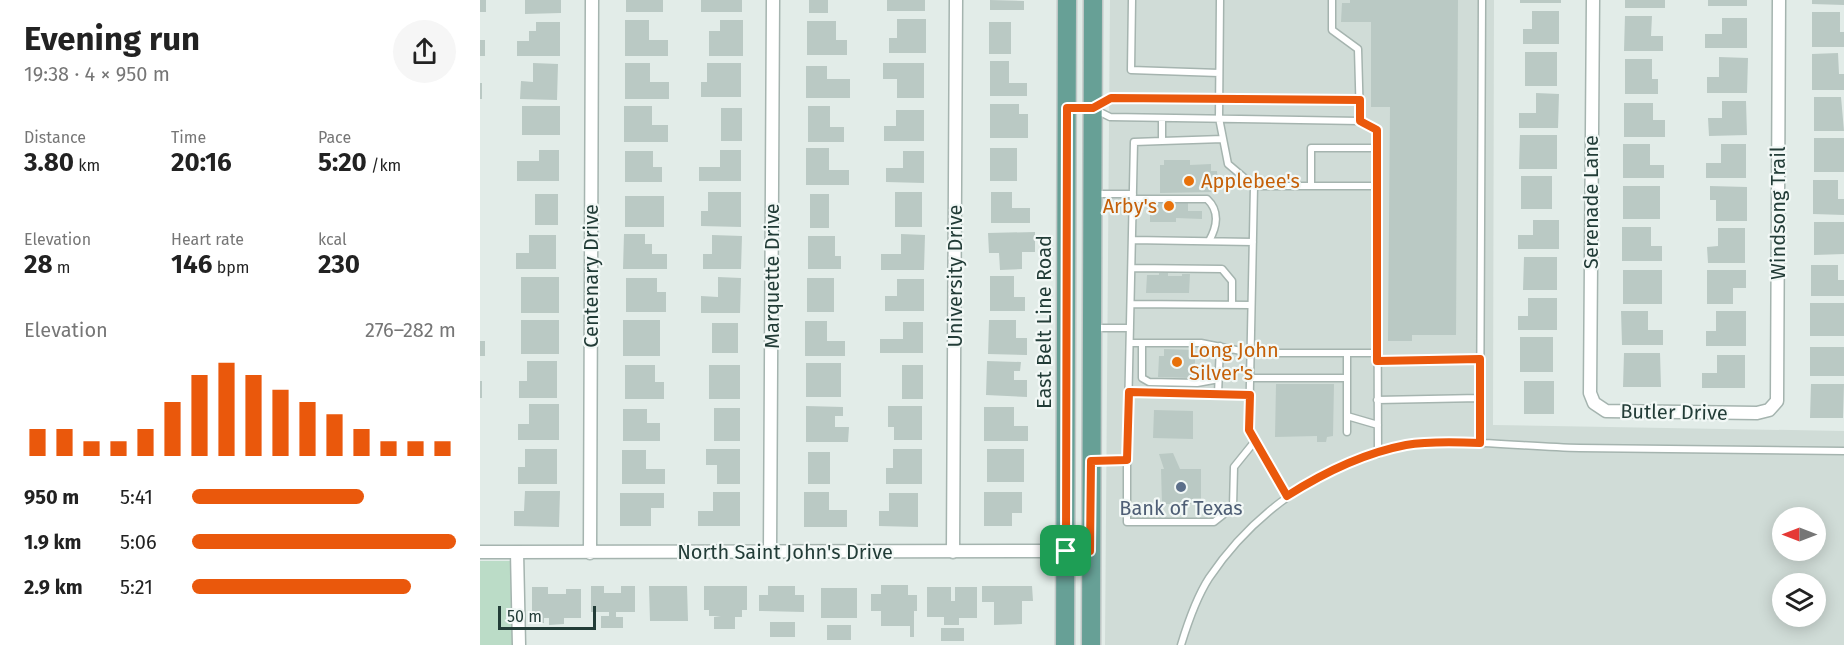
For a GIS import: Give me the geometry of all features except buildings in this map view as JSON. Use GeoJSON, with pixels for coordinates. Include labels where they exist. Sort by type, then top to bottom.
{"type":"FeatureCollection","features":[{"type":"Feature","properties":{"kind":"main road","name":"East Belt Line Road"},"geometry":{"type":"LineString","coordinates":[[1065,645],[1067,0]]}},
{"type":"Feature","properties":{"kind":"main road"},"geometry":{"type":"LineString","coordinates":[[1091,645],[1093,0]]}},
{"type":"Feature","properties":{"kind":"main road"},"geometry":{"type":"LineString","coordinates":[[1067,108],[1093,108]]}},
{"type":"Feature","properties":{"kind":"street","name":"Centenary Drive"},"geometry":{"type":"LineString","coordinates":[[590,553],[591,0]]}},
{"type":"Feature","properties":{"kind":"street","name":"Marquette Drive"},"geometry":{"type":"LineString","coordinates":[[770,551],[773,0]]}},
{"type":"Feature","properties":{"kind":"street","name":"University Drive"},"geometry":{"type":"LineString","coordinates":[[953,552],[957,0]]}},
{"type":"Feature","properties":{"kind":"street","name":"Serenade Lane"},"geometry":{"type":"LineString","coordinates":[[1593,0],[1590,393],[1594,403]]}},
{"type":"Feature","properties":{"kind":"street","name":"Windsong Trail"},"geometry":{"type":"LineString","coordinates":[[1757,413],[1769,410],[1777,401],[1779,0]]}},
{"type":"Feature","properties":{"kind":"street","name":"Butler Drive"},"geometry":{"type":"LineString","coordinates":[[1594,403],[1606,411],[1757,413]]}},
{"type":"Feature","properties":{"kind":"street","name":"North Saint John's Drive"},"geometry":{"type":"LineString","coordinates":[[480,552],[1090,551]]}},
{"type":"Feature","properties":{"kind":"street"},"geometry":{"type":"LineString","coordinates":[[516,642],[517,552]]}},
{"type":"Feature","properties":{"kind":"lane"},"geometry":{"type":"LineString","coordinates":[[1132,0],[1131,70],[1219,72]]}},
{"type":"Feature","properties":{"kind":"lane"},"geometry":{"type":"LineString","coordinates":[[1220,0],[1218,99],[1219,118],[1228,164],[1254,186],[1377,186]]}},
{"type":"Feature","properties":{"kind":"lane"},"geometry":{"type":"LineString","coordinates":[[1332,0],[1332,30],[1358,49],[1360,121]]}},
{"type":"Feature","properties":{"kind":"lane"},"geometry":{"type":"LineString","coordinates":[[1480,443],[1482,0]]}},
{"type":"Feature","properties":{"kind":"lane"},"geometry":{"type":"LineString","coordinates":[[1093,108],[1111,98],[1360,100]]}},
{"type":"Feature","properties":{"kind":"lane"},"geometry":{"type":"LineString","coordinates":[[1093,108],[1110,117],[1360,121],[1377,130],[1378,454]]}},
{"type":"Feature","properties":{"kind":"lane"},"geometry":{"type":"LineString","coordinates":[[1162,118],[1162,141]]}},
{"type":"Feature","properties":{"kind":"lane"},"geometry":{"type":"LineString","coordinates":[[1223,139],[1134,142],[1127,522],[1214,522],[1233,507],[1234,467],[1255,441]]}},
{"type":"Feature","properties":{"kind":"lane"},"geometry":{"type":"LineString","coordinates":[[1311,186],[1311,148],[1377,148]]}},
{"type":"Feature","properties":{"kind":"lane"},"geometry":{"type":"LineString","coordinates":[[1254,186],[1249,430],[1287,496]]}},
{"type":"Feature","properties":{"kind":"lane"},"geometry":{"type":"LineString","coordinates":[[1092,194],[1207,199],[1214,206],[1216,217],[1215,231],[1209,241]]}},
{"type":"Feature","properties":{"kind":"lane"},"geometry":{"type":"LineString","coordinates":[[1132,240],[1253,242]]}},
{"type":"Feature","properties":{"kind":"lane"},"geometry":{"type":"LineString","coordinates":[[1132,268],[1222,269],[1232,281],[1232,305]]}},
{"type":"Feature","properties":{"kind":"lane"},"geometry":{"type":"LineString","coordinates":[[1131,304],[1251,305]]}},
{"type":"Feature","properties":{"kind":"lane"},"geometry":{"type":"LineString","coordinates":[[1091,328],[1130,328]]}},
{"type":"Feature","properties":{"kind":"lane"},"geometry":{"type":"LineString","coordinates":[[1130,343],[1201,343],[1251,353],[1377,353]]}},
{"type":"Feature","properties":{"kind":"lane"},"geometry":{"type":"LineString","coordinates":[[1142,343],[1142,378],[1149,382],[1197,383],[1219,379]]}},
{"type":"Feature","properties":{"kind":"lane"},"geometry":{"type":"LineString","coordinates":[[1218,394],[1220,346]]}},
{"type":"Feature","properties":{"kind":"lane"},"geometry":{"type":"LineString","coordinates":[[1347,353],[1347,432]]}},
{"type":"Feature","properties":{"kind":"lane"},"geometry":{"type":"LineString","coordinates":[[1377,361],[1480,359]]}},
{"type":"Feature","properties":{"kind":"lane"},"geometry":{"type":"LineString","coordinates":[[1250,378],[1347,378]]}},
{"type":"Feature","properties":{"kind":"lane"},"geometry":{"type":"LineString","coordinates":[[1129,392],[1250,395]]}},
{"type":"Feature","properties":{"kind":"lane"},"geometry":{"type":"LineString","coordinates":[[1377,400],[1480,398]]}},
{"type":"Feature","properties":{"kind":"lane"},"geometry":{"type":"LineString","coordinates":[[1347,416],[1378,425]]}},
{"type":"Feature","properties":{"kind":"lane"},"geometry":{"type":"LineString","coordinates":[[1181,645],[1189,619],[1209,579],[1230,551],[1287,496],[1317,477],[1357,460],[1406,445],[1480,443],[1572,447],[1844,451]]}},
{"type":"Feature","properties":{"kind":"lane"},"geometry":{"type":"LineString","coordinates":[[1091,461],[1127,460]]}},
{"type":"Feature","properties":{"kind":"shaded area"},"geometry":{"type":"Polygon","coordinates":[[[1110,0],[1494,0],[1493,425],[1844,431],[1844,645],[1105,645],[1110,0]]]}},
{"type":"Feature","properties":{"kind":"green space"},"geometry":{"type":"Polygon","coordinates":[[[480,561],[516,561],[516,645],[480,645],[480,561]]]}},
{"type":"Feature","properties":{"kind":"place","name":"Applebee's"},"geometry":{"type":"Point","coordinates":[1189,181]}},
{"type":"Feature","properties":{"kind":"place","name":"Arby's"},"geometry":{"type":"Point","coordinates":[1169,206]}},
{"type":"Feature","properties":{"kind":"place","name":"Long John Silver's"},"geometry":{"type":"Point","coordinates":[1177,362]}},
{"type":"Feature","properties":{"kind":"place","name":"Bank of Texas"},"geometry":{"type":"Point","coordinates":[1181,487]}},
{"type":"Feature","properties":{"kind":"route"},"geometry":{"type":"LineString","coordinates":[[1111,98],[1360,100],[1360,121],[1377,130],[1377,361],[1480,359],[1480,443],[1406,445],[1357,460],[1317,477],[1287,496],[1249,430],[1250,395],[1129,392],[1127,460],[1091,461],[1090,551],[1066,551],[1067,108],[1093,108],[1111,98]]}}]}
